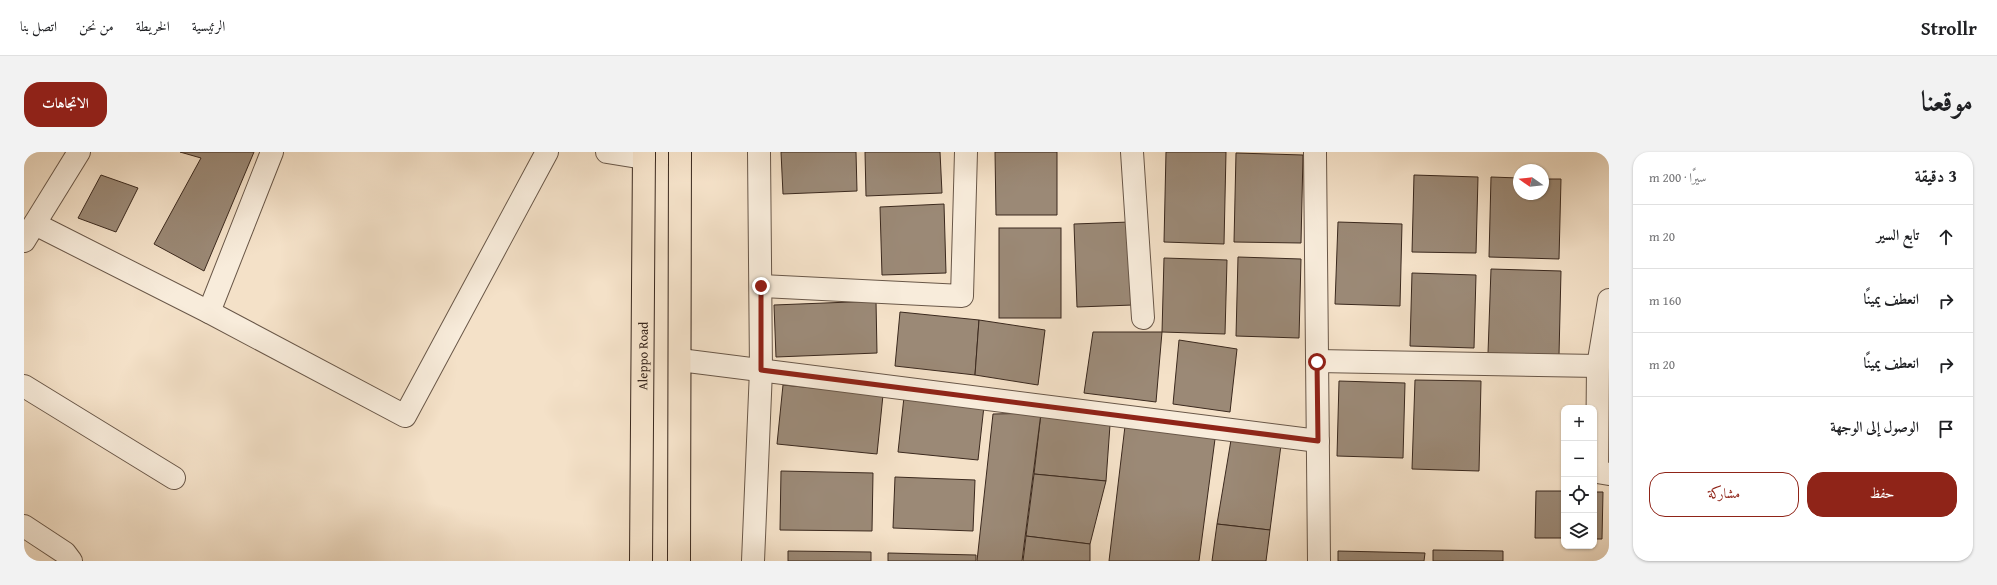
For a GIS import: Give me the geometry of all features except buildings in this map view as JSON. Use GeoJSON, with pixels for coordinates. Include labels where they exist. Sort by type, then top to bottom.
{"type":"FeatureCollection","features":[{"type":"Feature","properties":{"kind":"main road"},"geometry":{"type":"LineString","coordinates":[[680,152],[680,561]]}},
{"type":"Feature","properties":{"kind":"main road","name":"Aleppo Road"},"geometry":{"type":"LineString","coordinates":[[641,561],[644,155]]}},
{"type":"Feature","properties":{"kind":"street"},"geometry":{"type":"LineString","coordinates":[[79,152],[29,232],[209,312],[405,416],[547,152]]}},
{"type":"Feature","properties":{"kind":"street"},"geometry":{"type":"LineString","coordinates":[[209,312],[272,152]]}},
{"type":"Feature","properties":{"kind":"street"},"geometry":{"type":"LineString","coordinates":[[607,152],[644,155]]}},
{"type":"Feature","properties":{"kind":"street"},"geometry":{"type":"LineString","coordinates":[[753,561],[761,370],[759,152]]}},
{"type":"Feature","properties":{"kind":"street"},"geometry":{"type":"LineString","coordinates":[[761,286],[962,296],[966,152]]}},
{"type":"Feature","properties":{"kind":"street"},"geometry":{"type":"LineString","coordinates":[[1132,152],[1143,318]]}},
{"type":"Feature","properties":{"kind":"street"},"geometry":{"type":"LineString","coordinates":[[1315,152],[1319,561]]}},
{"type":"Feature","properties":{"kind":"street"},"geometry":{"type":"LineString","coordinates":[[1609,300],[1598,366],[1597,472],[1609,474]]}},
{"type":"Feature","properties":{"kind":"street"},"geometry":{"type":"LineString","coordinates":[[680,360],[1318,441]]}},
{"type":"Feature","properties":{"kind":"street"},"geometry":{"type":"LineString","coordinates":[[1317,362],[1598,366]]}},
{"type":"Feature","properties":{"kind":"street"},"geometry":{"type":"LineString","coordinates":[[24,386],[174,478]]}},
{"type":"Feature","properties":{"kind":"street"},"geometry":{"type":"LineString","coordinates":[[24,526],[65,553],[71,561]]}},
{"type":"Feature","properties":{"kind":"route"},"geometry":{"type":"LineString","coordinates":[[761,286],[761,370],[1318,441],[1317,362]]}}]}
